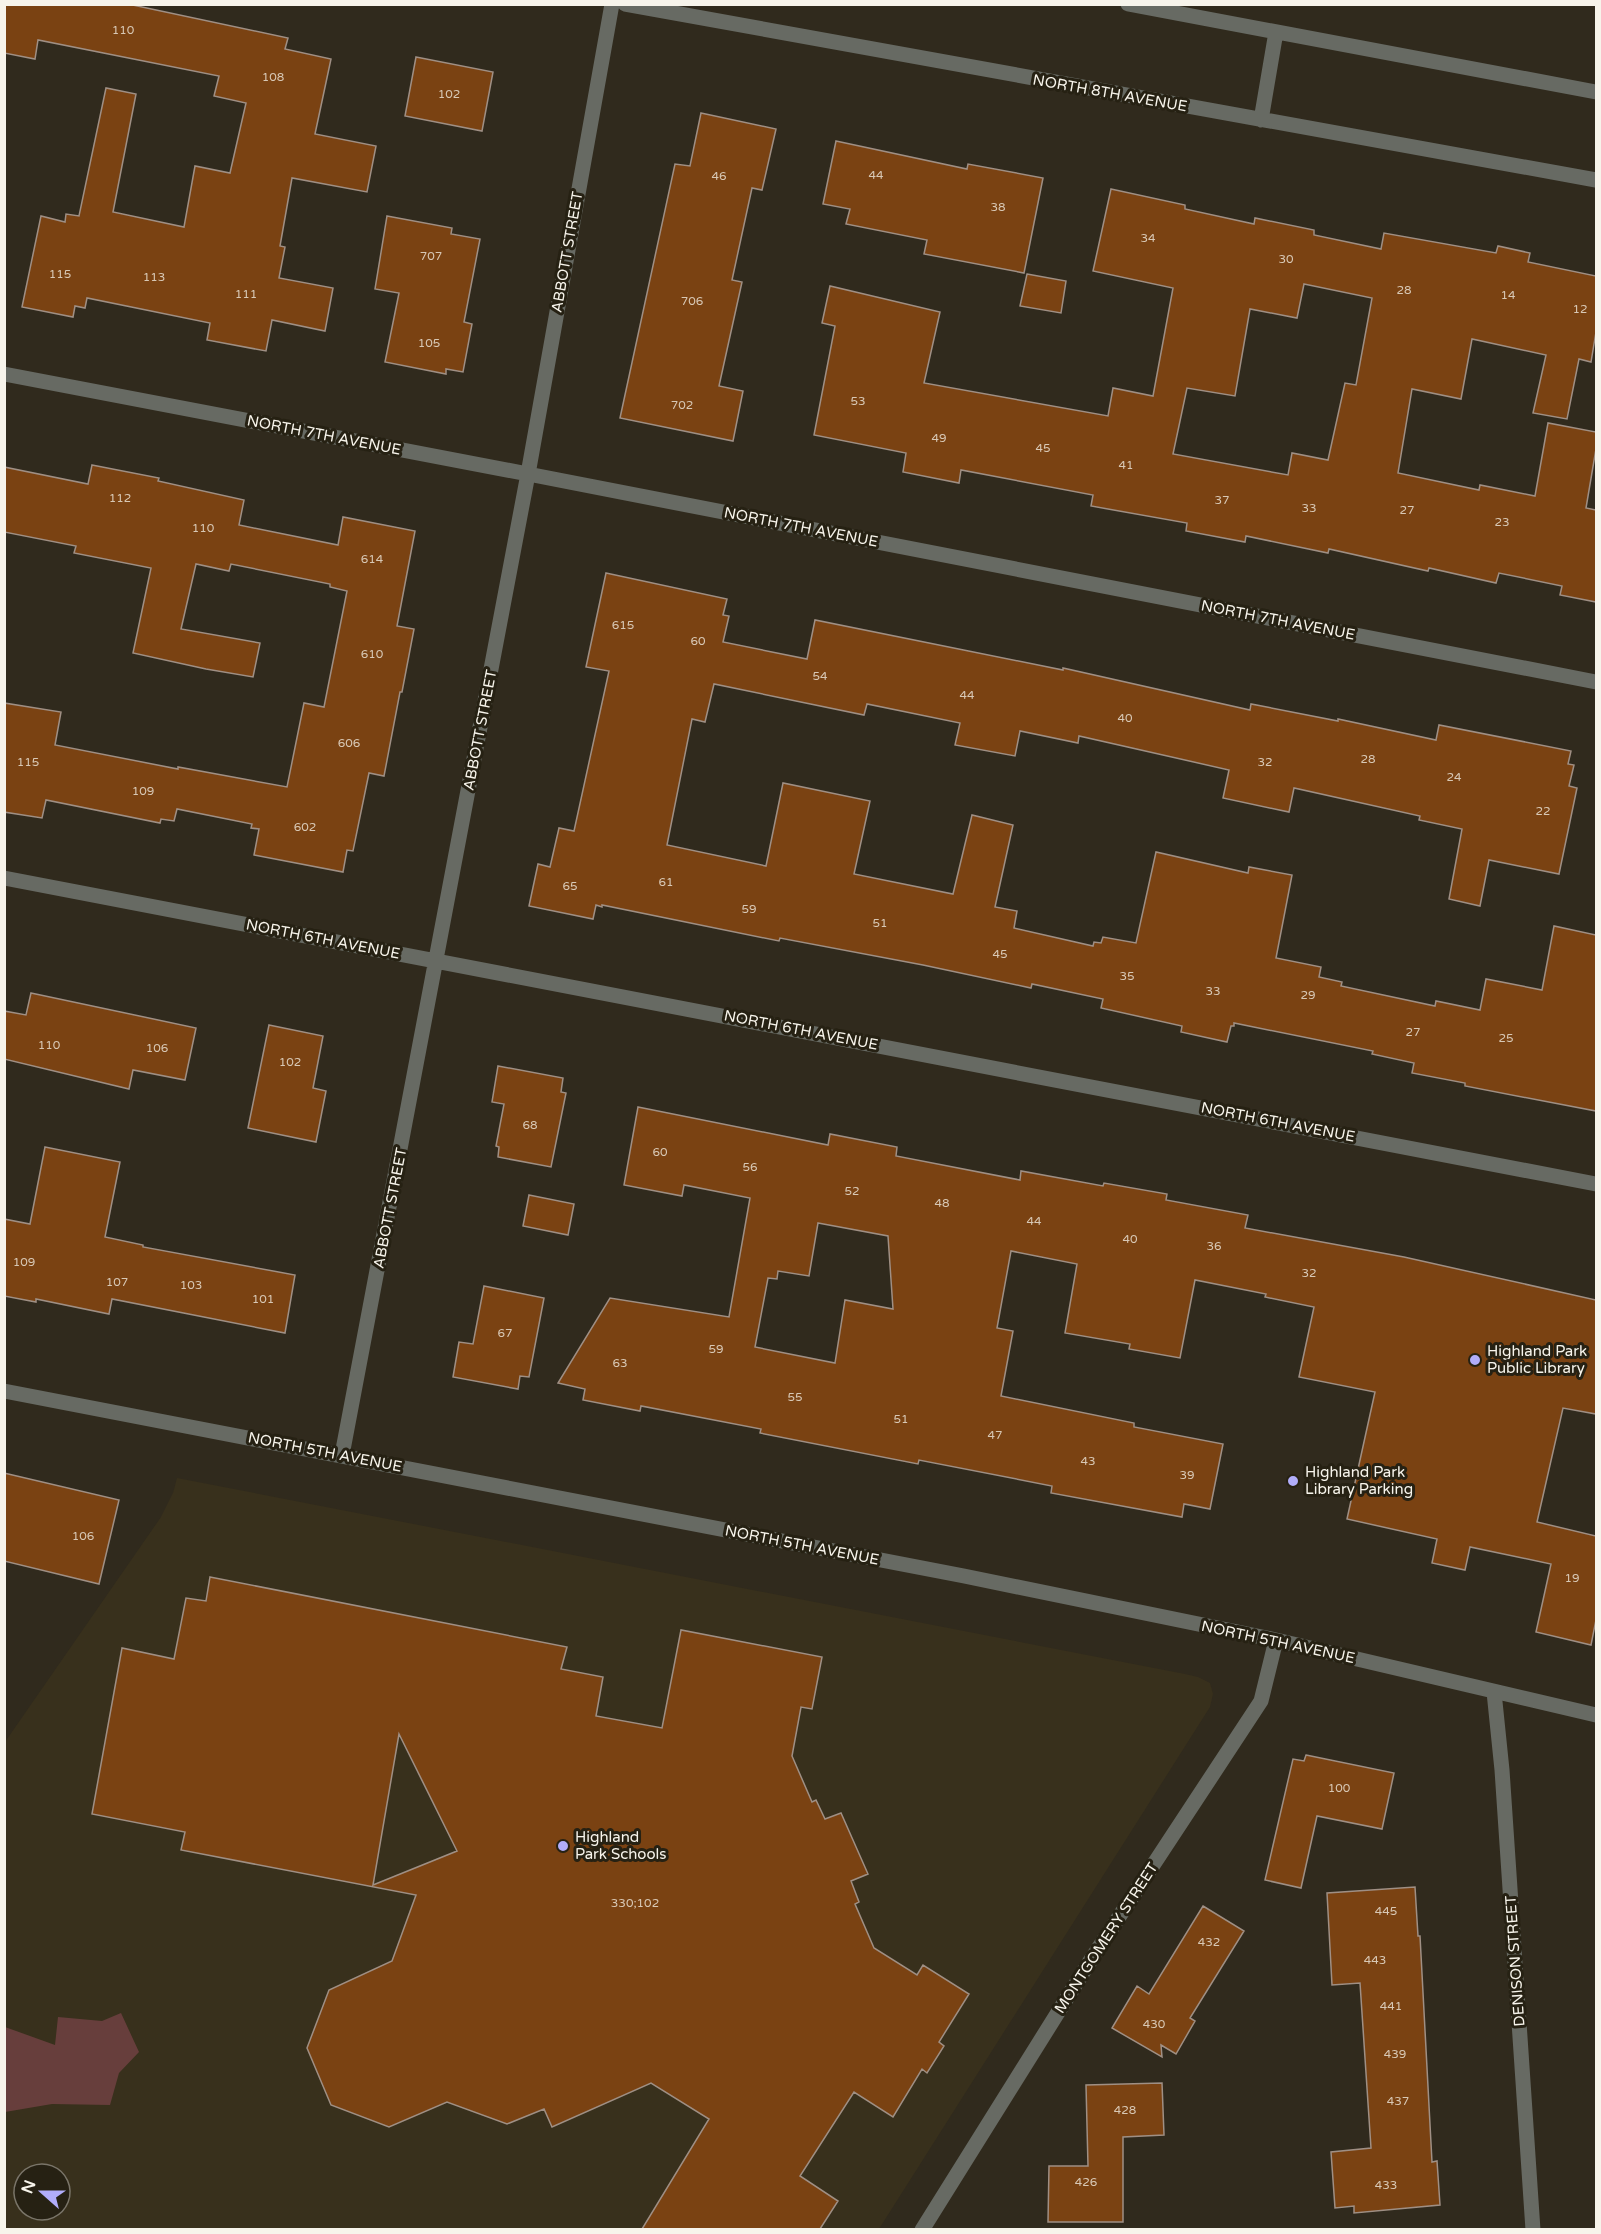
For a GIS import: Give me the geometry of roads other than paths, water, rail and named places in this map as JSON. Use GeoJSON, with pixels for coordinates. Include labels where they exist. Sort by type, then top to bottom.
{"type":"FeatureCollection","features":[{"type":"Feature","properties":{"kind":"street","name":"ABBOTT STREET"},"geometry":{"type":"LineString","coordinates":[[342,1455],[528,474],[612,4]]}},
{"type":"Feature","properties":{"kind":"street","name":"NORTH 8TH AVENUE"},"geometry":{"type":"LineString","coordinates":[[625,4],[1596,180]]}},
{"type":"Feature","properties":{"kind":"street"},"geometry":{"type":"LineString","coordinates":[[1128,4],[1596,92]]}},
{"type":"Feature","properties":{"kind":"street"},"geometry":{"type":"LineString","coordinates":[[1261,120],[1276,32]]}},
{"type":"Feature","properties":{"kind":"street","name":"NORTH 7TH AVENUE"},"geometry":{"type":"LineString","coordinates":[[4,374],[1596,682]]}},
{"type":"Feature","properties":{"kind":"street","name":"NORTH 6TH AVENUE"},"geometry":{"type":"LineString","coordinates":[[4,878],[1596,1184]]}},
{"type":"Feature","properties":{"kind":"street","name":"NORTH 5TH AVENUE"},"geometry":{"type":"LineString","coordinates":[[4,1391],[940,1572],[1276,1640],[1596,1715]]}},
{"type":"Feature","properties":{"kind":"street","name":"MONTGOMERY STREET"},"geometry":{"type":"LineString","coordinates":[[922,2229],[1092,1958],[1261,1701],[1276,1640]]}},
{"type":"Feature","properties":{"kind":"street","name":"DENISON STREET"},"geometry":{"type":"LineString","coordinates":[[1494,1692],[1503,1782],[1533,2229]]}},
{"type":"Feature","properties":{"kind":"place","name":"Highland Park Public Library"},"geometry":{"type":"Point","coordinates":[1475,1360]}},
{"type":"Feature","properties":{"kind":"place","name":"Highland Park Library Parking"},"geometry":{"type":"Point","coordinates":[1293,1481]}},
{"type":"Feature","properties":{"kind":"place","name":"Highland Park Schools"},"geometry":{"type":"Point","coordinates":[563,1846]}}]}
